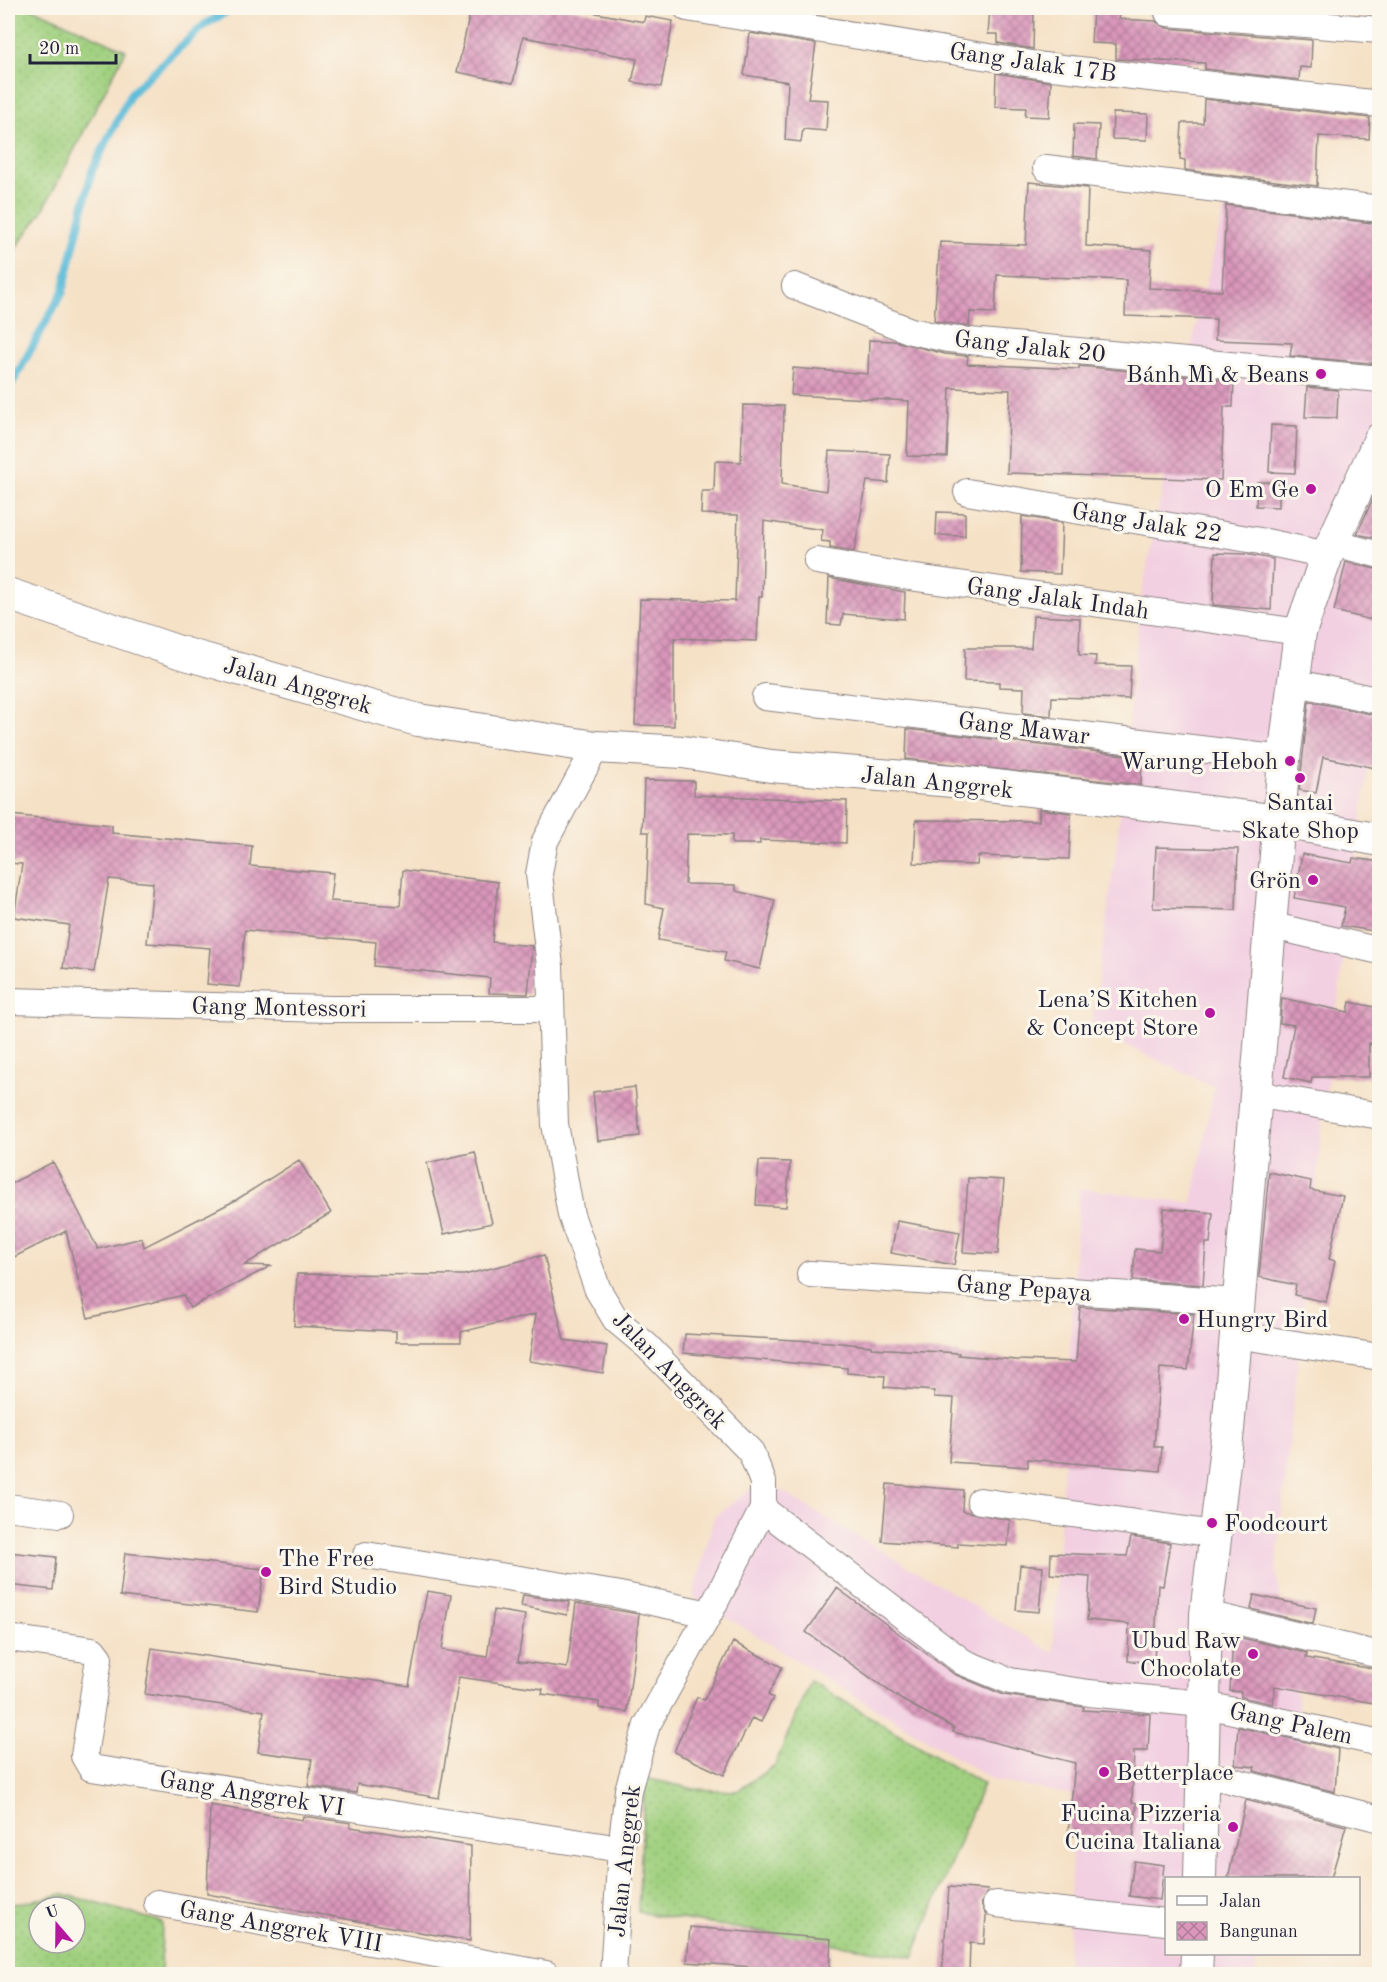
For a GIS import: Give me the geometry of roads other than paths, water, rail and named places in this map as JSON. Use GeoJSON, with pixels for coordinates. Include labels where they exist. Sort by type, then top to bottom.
{"type":"FeatureCollection","features":[{"type":"Feature","properties":{"kind":"street","name":"Gang Jalak 17B"},"geometry":{"type":"LineString","coordinates":[[687,8],[1044,66],[1380,104]]}},
{"type":"Feature","properties":{"kind":"street"},"geometry":{"type":"LineString","coordinates":[[1168,13],[1380,30]]}},
{"type":"Feature","properties":{"kind":"street"},"geometry":{"type":"LineString","coordinates":[[1046,168],[1380,209]]}},
{"type":"Feature","properties":{"kind":"street","name":"Gang Jalak 20"},"geometry":{"type":"LineString","coordinates":[[795,286],[911,331],[948,339],[1380,379]]}},
{"type":"Feature","properties":{"kind":"street"},"geometry":{"type":"LineString","coordinates":[[1200,1877],[1202,1704],[1206,1614],[1228,1430],[1269,925],[1278,851],[1278,821],[1293,682],[1300,632],[1330,549],[1379,441]]}},
{"type":"Feature","properties":{"kind":"street","name":"Gang Jalak 22"},"geometry":{"type":"LineString","coordinates":[[966,492],[1266,542],[1380,555]]}},
{"type":"Feature","properties":{"kind":"street","name":"Gang Jalak Indah"},"geometry":{"type":"LineString","coordinates":[[818,561],[909,577],[1300,632]]}},
{"type":"Feature","properties":{"kind":"street","name":"Jalan Anggrek"},"geometry":{"type":"LineString","coordinates":[[8,594],[179,652],[418,720],[596,747],[683,753],[771,766],[953,781],[1278,821],[1380,840]]}},
{"type":"Feature","properties":{"kind":"street"},"geometry":{"type":"LineString","coordinates":[[1293,682],[1380,701]]}},
{"type":"Feature","properties":{"kind":"street","name":"Gang Mawar"},"geometry":{"type":"LineString","coordinates":[[765,697],[1284,759]]}},
{"type":"Feature","properties":{"kind":"street","name":"Jalan Anggrek"},"geometry":{"type":"LineString","coordinates":[[596,747],[545,841],[539,874],[550,966],[555,1124],[571,1215],[594,1281],[616,1320],[646,1346],[751,1452],[763,1482],[763,1509],[709,1614],[647,1725],[628,1790],[621,1849],[613,1974]]}},
{"type":"Feature","properties":{"kind":"street"},"geometry":{"type":"LineString","coordinates":[[1269,925],[1380,951]]}},
{"type":"Feature","properties":{"kind":"street","name":"Gang Montessori"},"geometry":{"type":"LineString","coordinates":[[8,1001],[319,1009],[551,1009]]}},
{"type":"Feature","properties":{"kind":"street"},"geometry":{"type":"LineString","coordinates":[[1256,1094],[1380,1116]]}},
{"type":"Feature","properties":{"kind":"street","name":"Gang Pepaya"},"geometry":{"type":"LineString","coordinates":[[810,1274],[1238,1302]]}},
{"type":"Feature","properties":{"kind":"street"},"geometry":{"type":"LineString","coordinates":[[1235,1335],[1380,1358]]}},
{"type":"Feature","properties":{"kind":"street"},"geometry":{"type":"LineString","coordinates":[[980,1501],[1215,1534]]}},
{"type":"Feature","properties":{"kind":"street"},"geometry":{"type":"LineString","coordinates":[[8,1507],[60,1514]]}},
{"type":"Feature","properties":{"kind":"street","name":"Gang Palem"},"geometry":{"type":"LineString","coordinates":[[763,1509],[963,1662],[1010,1681],[1089,1693],[1202,1704],[1380,1743]]}},
{"type":"Feature","properties":{"kind":"street"},"geometry":{"type":"LineString","coordinates":[[366,1555],[615,1594],[709,1614]]}},
{"type":"Feature","properties":{"kind":"street"},"geometry":{"type":"LineString","coordinates":[[1206,1614],[1380,1655]]}},
{"type":"Feature","properties":{"kind":"street","name":"Gang Anggrek VI"},"geometry":{"type":"LineString","coordinates":[[8,1638],[93,1650],[97,1653],[99,1659],[84,1756],[91,1768],[621,1849]]}},
{"type":"Feature","properties":{"kind":"street"},"geometry":{"type":"LineString","coordinates":[[1202,1773],[1380,1819]]}},
{"type":"Feature","properties":{"kind":"street","name":"Gang Anggrek VIII"},"geometry":{"type":"LineString","coordinates":[[157,1903],[546,1974]]}},
{"type":"Feature","properties":{"kind":"street"},"geometry":{"type":"LineString","coordinates":[[996,1904],[1165,1922]]}},
{"type":"Feature","properties":{"kind":"street"},"geometry":{"type":"LineString","coordinates":[[1196,1974],[1197,1955]]}},
{"type":"Feature","properties":{"kind":"waterway"},"geometry":{"type":"LineString","coordinates":[[8,391],[63,291],[92,171],[131,93],[204,25],[233,8]]}},
{"type":"Feature","properties":{"kind":"place","name":"Bánh Mì & Beans"},"geometry":{"type":"Point","coordinates":[1321,374]}},
{"type":"Feature","properties":{"kind":"place","name":"O Em Ge"},"geometry":{"type":"Point","coordinates":[1311,489]}},
{"type":"Feature","properties":{"kind":"place","name":"Warung Heboh"},"geometry":{"type":"Point","coordinates":[1290,761]}},
{"type":"Feature","properties":{"kind":"place","name":"Santai Skate Shop"},"geometry":{"type":"Point","coordinates":[1300,778]}},
{"type":"Feature","properties":{"kind":"place","name":"Grön"},"geometry":{"type":"Point","coordinates":[1313,880]}},
{"type":"Feature","properties":{"kind":"place","name":"Lena’S Kitchen & Concept Store"},"geometry":{"type":"Point","coordinates":[1210,1013]}},
{"type":"Feature","properties":{"kind":"place","name":"Hungry Bird"},"geometry":{"type":"Point","coordinates":[1184,1319]}},
{"type":"Feature","properties":{"kind":"place","name":"Foodcourt"},"geometry":{"type":"Point","coordinates":[1212,1523]}},
{"type":"Feature","properties":{"kind":"place","name":"The Free Bird Studio"},"geometry":{"type":"Point","coordinates":[266,1572]}},
{"type":"Feature","properties":{"kind":"place","name":"Ubud Raw Chocolate"},"geometry":{"type":"Point","coordinates":[1253,1654]}},
{"type":"Feature","properties":{"kind":"place","name":"Betterplace"},"geometry":{"type":"Point","coordinates":[1104,1772]}},
{"type":"Feature","properties":{"kind":"place","name":"Fucina Pizzeria Cucina Italiana"},"geometry":{"type":"Point","coordinates":[1233,1827]}}]}
